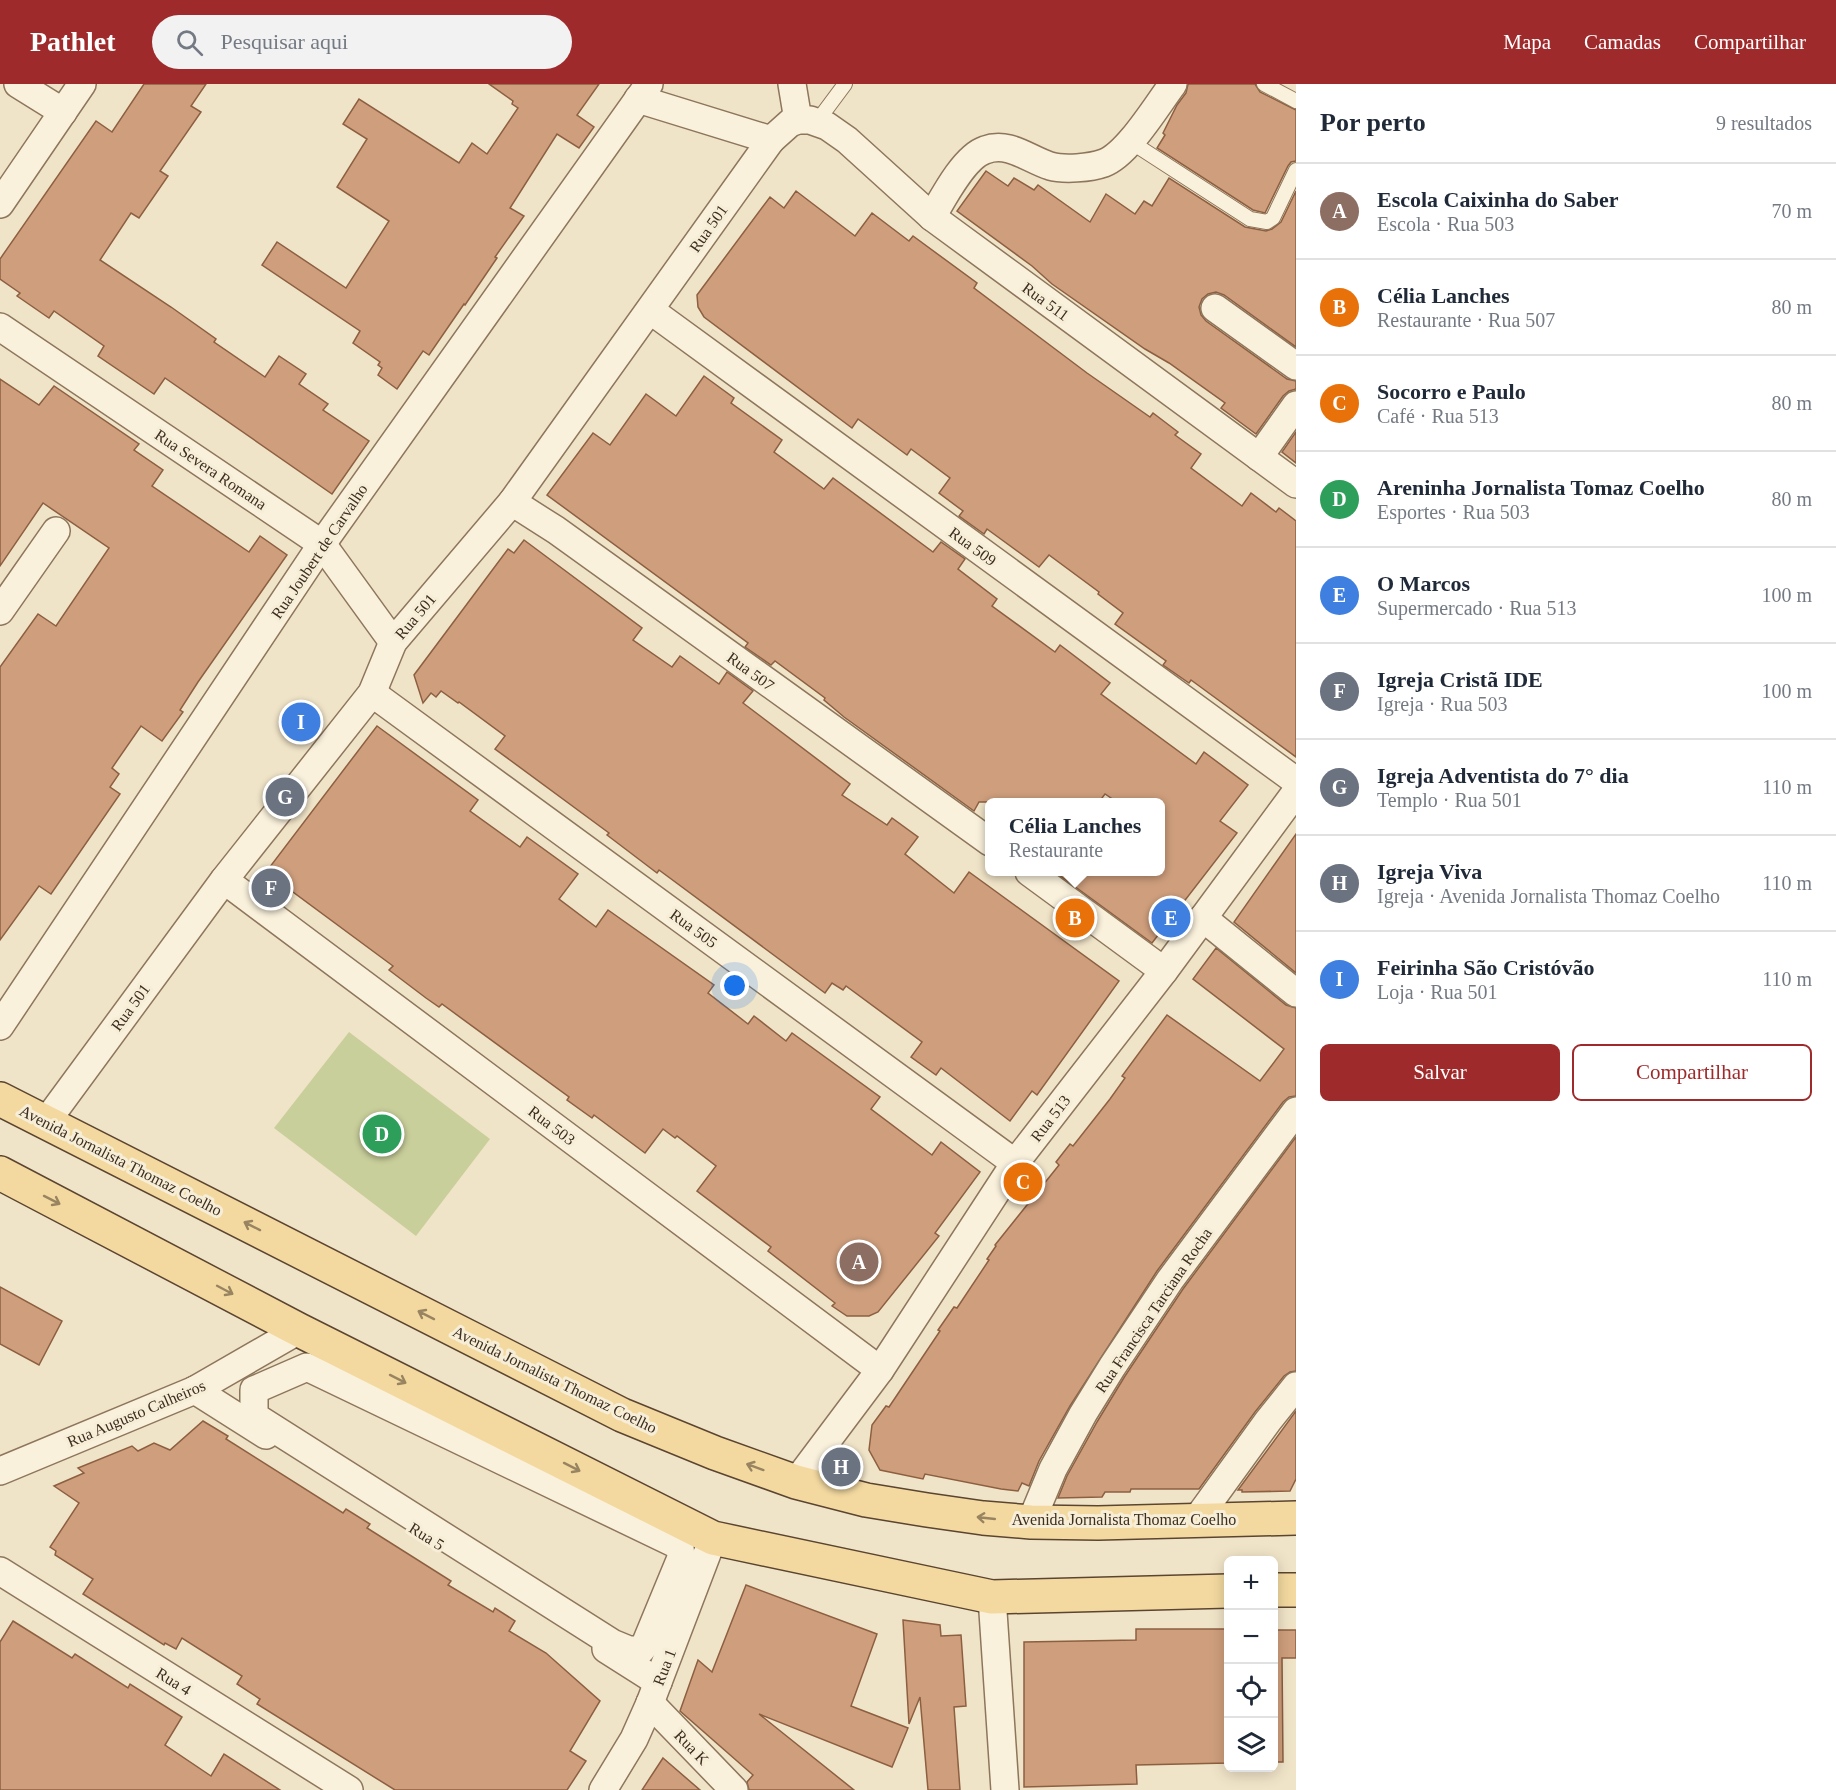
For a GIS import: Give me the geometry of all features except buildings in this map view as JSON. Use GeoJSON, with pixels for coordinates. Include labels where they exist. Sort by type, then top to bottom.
{"type":"FeatureCollection","features":[{"type":"Feature","properties":{"kind":"main road","name":"Avenida Jornalista Thomaz Coelho"},"geometry":{"type":"LineString","coordinates":[[0,1099],[622,1415],[796,1482],[866,1500],[983,1518],[1031,1522],[1098,1523],[1296,1518]]}},
{"type":"Feature","properties":{"kind":"main road"},"geometry":{"type":"LineString","coordinates":[[0,1173],[299,1330],[713,1538],[992,1597],[1224,1591]]}},
{"type":"Feature","properties":{"kind":"main road"},"geometry":{"type":"LineString","coordinates":[[1278,1590],[1296,1590]]}},
{"type":"Feature","properties":{"kind":"street"},"geometry":{"type":"LineString","coordinates":[[18,84],[63,112]]}},
{"type":"Feature","properties":{"kind":"street"},"geometry":{"type":"LineString","coordinates":[[0,204],[82,84]]}},
{"type":"Feature","properties":{"kind":"street"},"geometry":{"type":"LineString","coordinates":[[792,84],[807,121]]}},
{"type":"Feature","properties":{"kind":"street"},"geometry":{"type":"LineString","coordinates":[[932,217],[947,190],[967,163],[983,150],[1002,147],[1051,166],[1075,168],[1106,163],[1131,142],[1173,84]]}},
{"type":"Feature","properties":{"kind":"street"},"geometry":{"type":"LineString","coordinates":[[644,91],[771,140]]}},
{"type":"Feature","properties":{"kind":"street","name":"Rua Joubert de Carvalho"},"geometry":{"type":"LineString","coordinates":[[0,1026],[322,544],[644,91]]}},
{"type":"Feature","properties":{"kind":"street","name":"Rua 501"},"geometry":{"type":"LineString","coordinates":[[46,1122],[224,880],[372,693],[393,642],[512,502],[771,140],[790,123],[807,121]]}},
{"type":"Feature","properties":{"kind":"street","name":"Rua 511"},"geometry":{"type":"LineString","coordinates":[[807,121],[827,126],[847,140],[932,217],[1296,483]]}},
{"type":"Feature","properties":{"kind":"street"},"geometry":{"type":"LineString","coordinates":[[1215,308],[1296,366]]}},
{"type":"Feature","properties":{"kind":"street","name":"Rua 509"},"geometry":{"type":"LineString","coordinates":[[650,310],[1296,781]]}},
{"type":"Feature","properties":{"kind":"street","name":"Rua Severa Romana"},"geometry":{"type":"LineString","coordinates":[[0,327],[322,544],[393,642]]}},
{"type":"Feature","properties":{"kind":"street"},"geometry":{"type":"LineString","coordinates":[[1259,457],[1296,405]]}},
{"type":"Feature","properties":{"kind":"street","name":"Rua 507"},"geometry":{"type":"LineString","coordinates":[[512,502],[556,531],[985,838]]}},
{"type":"Feature","properties":{"kind":"street"},"geometry":{"type":"LineString","coordinates":[[0,611],[56,531]]}},
{"type":"Feature","properties":{"kind":"street","name":"Rua 505"},"geometry":{"type":"LineString","coordinates":[[372,693],[1015,1163]]}},
{"type":"Feature","properties":{"kind":"street","name":"Rua 513"},"geometry":{"type":"LineString","coordinates":[[796,1482],[880,1370],[1015,1163],[1164,971],[1296,792]]}},
{"type":"Feature","properties":{"kind":"street"},"geometry":{"type":"LineString","coordinates":[[1034,876],[1164,971]]}},
{"type":"Feature","properties":{"kind":"street","name":"Rua 503"},"geometry":{"type":"LineString","coordinates":[[224,880],[880,1370]]}},
{"type":"Feature","properties":{"kind":"street"},"geometry":{"type":"LineString","coordinates":[[1203,918],[1296,993]]}},
{"type":"Feature","properties":{"kind":"street","name":"Rua Francisca Tarciana Rocha"},"geometry":{"type":"LineString","coordinates":[[1031,1522],[1053,1469],[1112,1367],[1170,1280],[1296,1111]]}},
{"type":"Feature","properties":{"kind":"street","name":"Rua Augusto Calheiros"},"geometry":{"type":"LineString","coordinates":[[0,1471],[195,1390],[299,1330]]}},
{"type":"Feature","properties":{"kind":"street"},"geometry":{"type":"LineString","coordinates":[[307,1367],[680,1546],[681,1558],[645,1645],[641,1650],[629,1650],[612,1643],[254,1416],[254,1390],[307,1367]]}},
{"type":"Feature","properties":{"kind":"street"},"geometry":{"type":"LineString","coordinates":[[1197,1519],[1296,1386]]}},
{"type":"Feature","properties":{"kind":"street","name":"Rua 5"},"geometry":{"type":"LineString","coordinates":[[195,1390],[654,1693]]}},
{"type":"Feature","properties":{"kind":"street","name":"Rua 1"},"geometry":{"type":"LineString","coordinates":[[603,1790],[634,1739],[713,1538]]}},
{"type":"Feature","properties":{"kind":"street","name":"Rua 4"},"geometry":{"type":"LineString","coordinates":[[0,1571],[349,1790]]}},
{"type":"Feature","properties":{"kind":"street"},"geometry":{"type":"LineString","coordinates":[[992,1597],[1005,1790]]}},
{"type":"Feature","properties":{"kind":"street","name":"Rua K"},"geometry":{"type":"LineString","coordinates":[[654,1693],[734,1790]]}},
{"type":"Feature","properties":{"kind":"lane"},"geometry":{"type":"LineString","coordinates":[[807,121],[845,84]]}},
{"type":"Feature","properties":{"kind":"lane"},"geometry":{"type":"LineString","coordinates":[[1264,84],[1296,101]]}},
{"type":"Feature","properties":{"kind":"lane"},"geometry":{"type":"LineString","coordinates":[[1131,142],[1250,219],[1259,222],[1267,222],[1273,218],[1296,170]]}},
{"type":"Feature","properties":{"kind":"green space"},"geometry":{"type":"Polygon","coordinates":[[[349,1032],[490,1139],[416,1236],[274,1128],[349,1032]]]}},
{"type":"Feature","properties":{"kind":"place","name":"Feirinha São Cristóvão"},"geometry":{"type":"Point","coordinates":[301,722]}},
{"type":"Feature","properties":{"kind":"place","name":"Igreja Adventista do 7° dia"},"geometry":{"type":"Point","coordinates":[285,797]}},
{"type":"Feature","properties":{"kind":"place","name":"Igreja Cristã IDE"},"geometry":{"type":"Point","coordinates":[271,888]}},
{"type":"Feature","properties":{"kind":"place","name":"Célia Lanches"},"geometry":{"type":"Point","coordinates":[1075,918]}},
{"type":"Feature","properties":{"kind":"place","name":"O Marcos"},"geometry":{"type":"Point","coordinates":[1171,918]}},
{"type":"Feature","properties":{"kind":"place","name":"Areninha Jornalista Tomaz Coelho"},"geometry":{"type":"Point","coordinates":[382,1134]}},
{"type":"Feature","properties":{"kind":"place","name":"Socorro e Paulo"},"geometry":{"type":"Point","coordinates":[1023,1182]}},
{"type":"Feature","properties":{"kind":"place","name":"Escola Caixinha do Saber"},"geometry":{"type":"Point","coordinates":[859,1262]}},
{"type":"Feature","properties":{"kind":"place","name":"Igreja Viva"},"geometry":{"type":"Point","coordinates":[841,1467]}}]}
